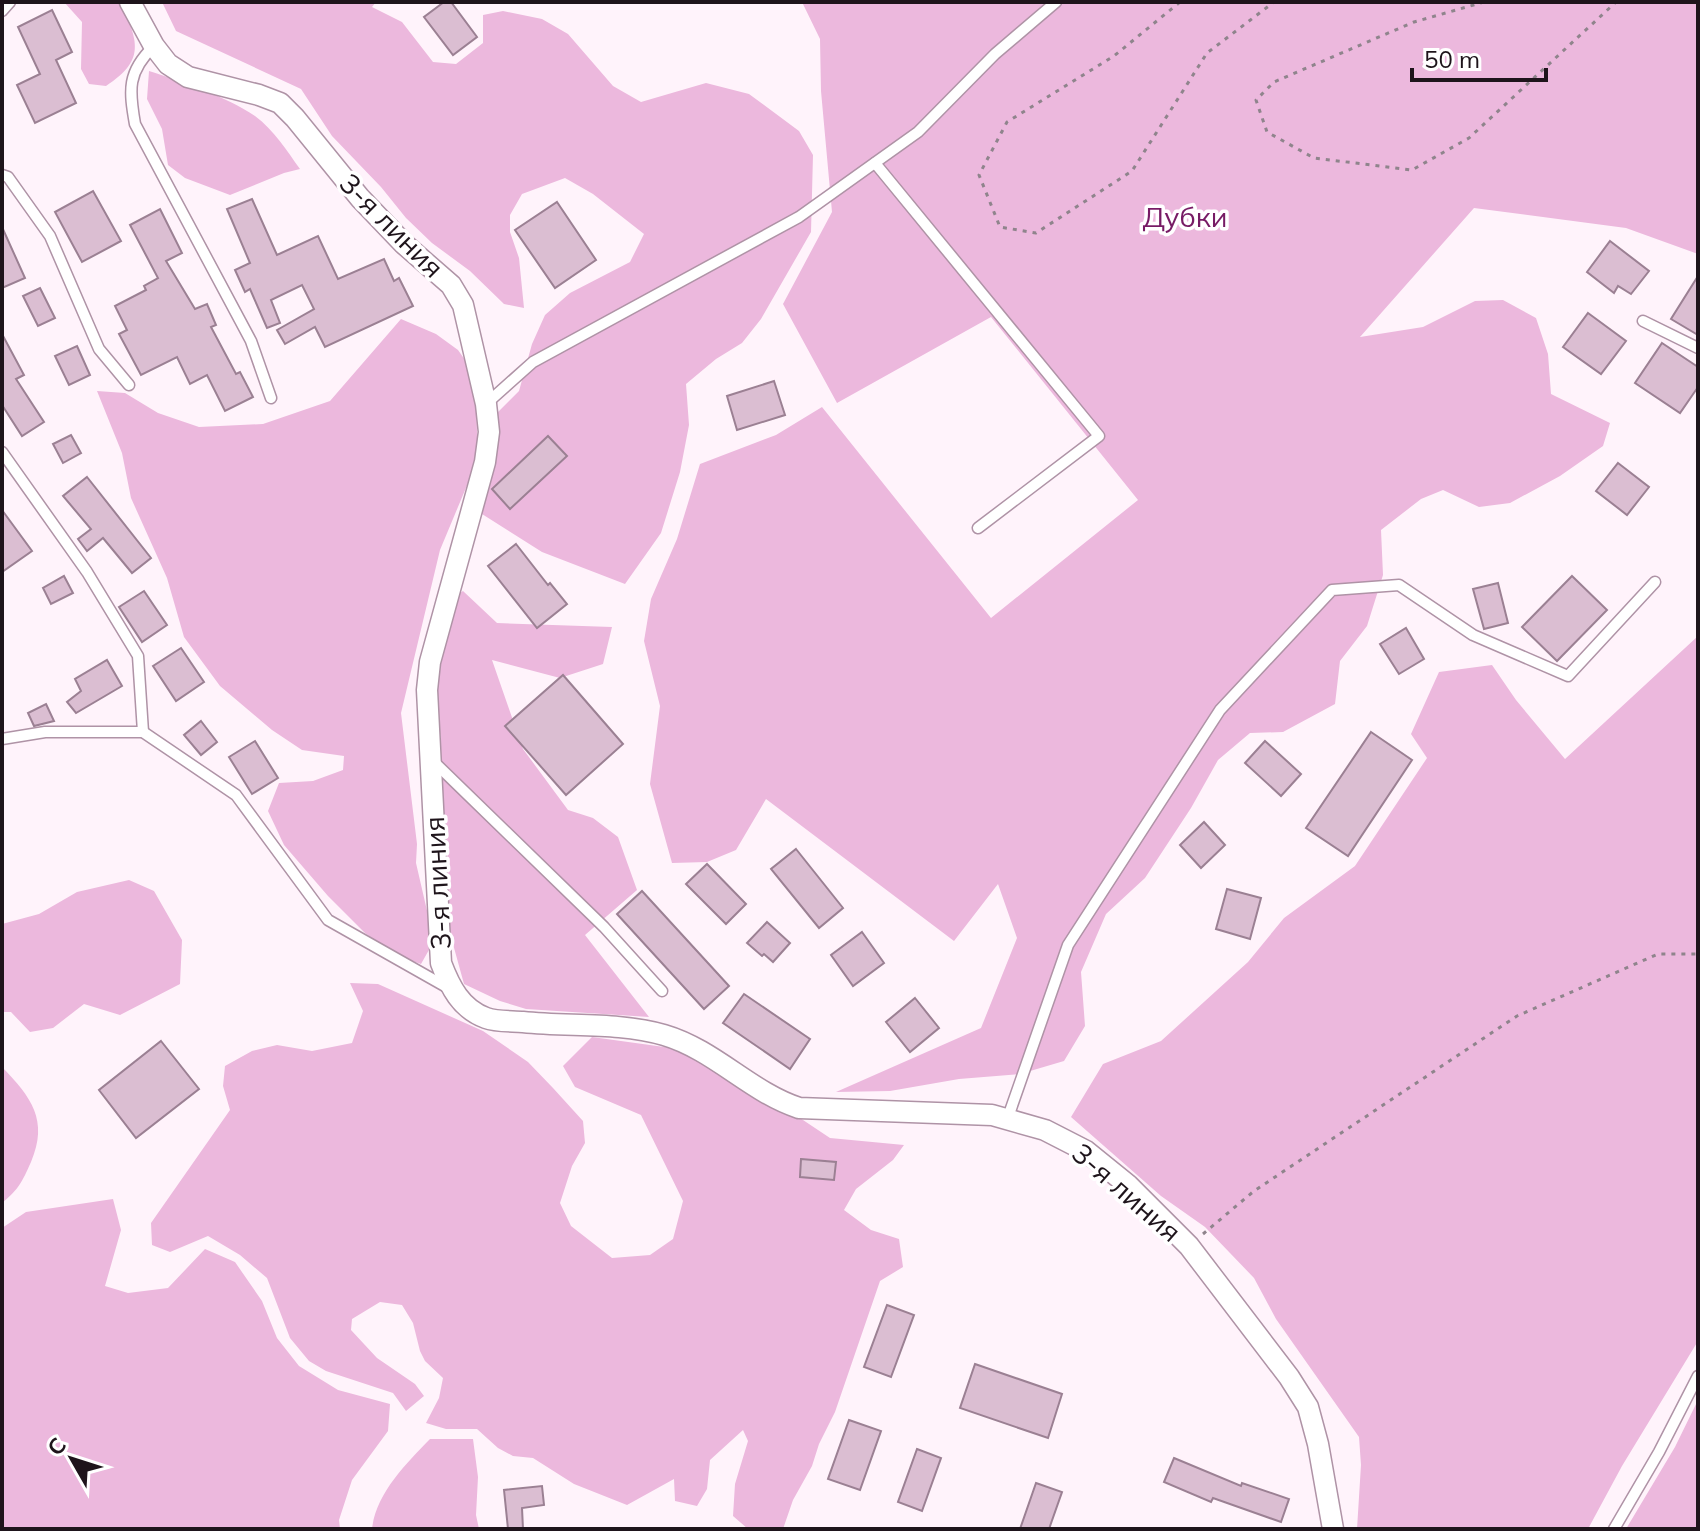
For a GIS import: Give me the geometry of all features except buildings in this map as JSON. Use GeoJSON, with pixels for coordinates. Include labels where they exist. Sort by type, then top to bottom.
{"type":"FeatureCollection","features":[{"type":"Feature","properties":{"kind":"street","name":"3-я линия"},"geometry":{"type":"LineString","coordinates":[[130,2],[154,46],[168,64],[188,77],[280,103],[360,198],[404,244],[451,285],[463,305],[486,404],[489,432],[485,462],[430,662],[427,690],[441,963],[452,990],[467,1007],[487,1019],[545,1025],[604,1026],[663,1035],[697,1048],[779,1101],[799,1108],[992,1115],[1045,1130],[1086,1151],[1136,1193],[1189,1246],[1289,1377],[1308,1407],[1321,1457],[1333,1529]]}},
{"type":"Feature","properties":{"kind":"lane"},"geometry":{"type":"LineString","coordinates":[[2,11],[10,2]]}},
{"type":"Feature","properties":{"kind":"lane"},"geometry":{"type":"LineString","coordinates":[[486,404],[533,362],[773,231],[875,163],[918,132],[995,54],[1056,2]]}},
{"type":"Feature","properties":{"kind":"lane"},"geometry":{"type":"LineString","coordinates":[[154,46],[139,60],[129,90],[135,124],[251,341],[271,398]]}},
{"type":"Feature","properties":{"kind":"lane"},"geometry":{"type":"LineString","coordinates":[[875,163],[1099,436],[978,528]]}},
{"type":"Feature","properties":{"kind":"lane"},"geometry":{"type":"LineString","coordinates":[[2,175],[8,177],[50,236],[99,349],[129,385]]}},
{"type":"Feature","properties":{"kind":"lane"},"geometry":{"type":"LineString","coordinates":[[1643,321],[1698,348]]}},
{"type":"Feature","properties":{"kind":"lane"},"geometry":{"type":"LineString","coordinates":[[2,452],[87,572],[138,656],[143,732]]}},
{"type":"Feature","properties":{"kind":"lane"},"geometry":{"type":"LineString","coordinates":[[1007,1120],[1068,945],[1220,710],[1332,590],[1399,585],[1473,635],[1568,676],[1655,582]]}},
{"type":"Feature","properties":{"kind":"lane"},"geometry":{"type":"LineString","coordinates":[[2,739],[45,732],[143,732],[236,795],[328,920],[452,990]]}},
{"type":"Feature","properties":{"kind":"lane"},"geometry":{"type":"LineString","coordinates":[[430,759],[604,927],[662,991]]}},
{"type":"Feature","properties":{"kind":"lane"},"geometry":{"type":"LineString","coordinates":[[1614,1529],[1698,1376]]}},
{"type":"Feature","properties":{"kind":"path"},"geometry":{"type":"LineString","coordinates":[[1180,2],[1114,56],[1007,122],[979,175],[1000,227],[1036,233],[1132,171],[1207,53],[1274,2]]}},
{"type":"Feature","properties":{"kind":"path"},"geometry":{"type":"LineString","coordinates":[[1484,2],[1414,22],[1274,82],[1256,100],[1267,132],[1314,158],[1412,170],[1469,138],[1616,2]]}},
{"type":"Feature","properties":{"kind":"path"},"geometry":{"type":"LineString","coordinates":[[1189,1246],[1254,1191],[1517,1016],[1658,954],[1698,954]]}},
{"type":"Feature","properties":{"kind":"green space"},"geometry":{"type":"Polygon","coordinates":[[[64,2],[121,2],[135,49],[128,68],[106,86],[89,84],[81,69],[82,22],[64,2]]]}},
{"type":"Feature","properties":{"kind":"green space"},"geometry":{"type":"Polygon","coordinates":[[[162,2],[376,2],[372,7],[402,22],[433,62],[456,64],[483,43],[483,15],[503,11],[542,19],[568,34],[613,86],[641,102],[706,83],[749,94],[799,131],[813,155],[811,232],[761,319],[742,343],[716,359],[686,384],[689,425],[680,472],[661,533],[625,584],[542,552],[482,514],[497,413],[519,391],[532,344],[545,315],[570,293],[630,262],[644,234],[593,194],[565,178],[522,194],[510,215],[510,232],[519,258],[524,308],[504,304],[406,218],[332,136],[301,89],[176,31],[162,2]]]}},
{"type":"Feature","properties":{"kind":"green space","name":"Дубки"},"geometry":{"type":"Polygon","coordinates":[[[802,2],[1698,2],[1698,254],[1626,228],[1474,208],[1360,337],[1423,327],[1475,301],[1503,300],[1536,318],[1548,354],[1551,394],[1610,423],[1603,446],[1560,476],[1510,503],[1479,507],[1443,490],[1421,499],[1381,530],[1383,575],[1367,626],[1340,661],[1335,704],[1283,732],[1250,733],[1218,760],[1145,878],[1106,914],[1081,972],[1085,1026],[1064,1061],[1020,1074],[959,1079],[890,1091],[836,1092],[981,1028],[1017,938],[998,884],[954,941],[766,799],[736,850],[707,862],[672,863],[650,784],[660,706],[644,641],[651,599],[677,539],[700,464],[776,435],[822,407],[991,618],[1138,500],[991,317],[837,403],[783,304],[832,212],[821,91],[820,39],[802,2]]]}},
{"type":"Feature","properties":{"kind":"green space"},"geometry":{"type":"Polygon","coordinates":[[[149,71],[217,96],[255,116],[274,134],[300,169],[230,195],[185,178],[168,165],[162,129],[147,99],[149,71]]]}},
{"type":"Feature","properties":{"kind":"green space"},"geometry":{"type":"Polygon","coordinates":[[[401,319],[436,334],[458,350],[475,374],[478,459],[440,550],[401,713],[417,844],[416,863],[434,941],[421,964],[395,955],[365,933],[284,845],[268,811],[279,783],[313,781],[343,770],[344,756],[302,750],[272,730],[220,686],[184,637],[167,578],[131,498],[122,453],[97,391],[125,393],[158,413],[199,427],[263,424],[330,401],[401,319]]]}},
{"type":"Feature","properties":{"kind":"green space"},"geometry":{"type":"Polygon","coordinates":[[[463,591],[497,623],[612,627],[603,664],[560,678],[492,660],[523,749],[568,810],[593,818],[618,837],[637,890],[585,935],[649,1017],[526,1009],[464,984],[448,926],[437,847],[441,739],[433,695],[452,598],[463,591]]]}},
{"type":"Feature","properties":{"kind":"green space"},"geometry":{"type":"Polygon","coordinates":[[[1698,636],[1698,1341],[1622,1466],[1588,1529],[1357,1529],[1361,1465],[1359,1437],[1276,1319],[1254,1278],[1205,1227],[1161,1196],[1071,1117],[1103,1064],[1161,1041],[1248,962],[1284,918],[1355,866],[1427,758],[1411,734],[1439,672],[1492,665],[1516,700],[1565,759],[1698,636]]]}},
{"type":"Feature","properties":{"kind":"green space"},"geometry":{"type":"Polygon","coordinates":[[[129,880],[154,891],[182,940],[180,984],[120,1015],[84,1004],[53,1028],[30,1032],[11,1012],[2,1012],[2,924],[39,914],[77,892],[129,880]]]}},
{"type":"Feature","properties":{"kind":"green space"},"geometry":{"type":"Polygon","coordinates":[[[350,983],[378,984],[483,1031],[528,1062],[553,1088],[583,1121],[585,1143],[572,1166],[560,1203],[571,1226],[612,1258],[650,1255],[673,1239],[683,1201],[641,1115],[575,1087],[563,1066],[592,1037],[686,1050],[767,1096],[830,1138],[904,1145],[893,1160],[856,1189],[844,1210],[871,1230],[899,1239],[903,1267],[880,1281],[835,1412],[812,1466],[793,1500],[783,1529],[748,1529],[733,1516],[735,1484],[748,1441],[743,1430],[710,1460],[707,1489],[697,1506],[675,1501],[674,1479],[627,1505],[574,1484],[533,1458],[513,1456],[498,1448],[477,1429],[446,1429],[426,1423],[439,1398],[443,1378],[425,1361],[413,1323],[402,1305],[380,1302],[352,1319],[351,1330],[377,1358],[415,1384],[424,1396],[406,1411],[393,1393],[326,1371],[309,1361],[290,1338],[267,1278],[240,1255],[208,1236],[170,1252],[152,1245],[151,1223],[230,1110],[223,1086],[225,1066],[252,1051],[277,1045],[312,1051],[352,1043],[363,1011],[350,983]]]}},
{"type":"Feature","properties":{"kind":"green space"},"geometry":{"type":"Polygon","coordinates":[[[2,1067],[29,1099],[38,1134],[25,1175],[2,1203],[2,1067]]]}},
{"type":"Feature","properties":{"kind":"green space"},"geometry":{"type":"Polygon","coordinates":[[[113,1199],[121,1230],[105,1286],[128,1293],[168,1288],[205,1249],[235,1262],[262,1301],[277,1338],[299,1366],[338,1390],[390,1404],[388,1431],[352,1480],[339,1520],[340,1529],[2,1529],[2,1228],[26,1212],[113,1199]]]}},
{"type":"Feature","properties":{"kind":"green space"},"geometry":{"type":"Polygon","coordinates":[[[1698,1400],[1698,1529],[1626,1529],[1675,1447],[1698,1400]]]}},
{"type":"Feature","properties":{"kind":"green space"},"geometry":{"type":"Polygon","coordinates":[[[430,1439],[473,1439],[478,1477],[476,1515],[479,1529],[372,1529],[379,1503],[386,1491],[430,1439]]]}}]}
